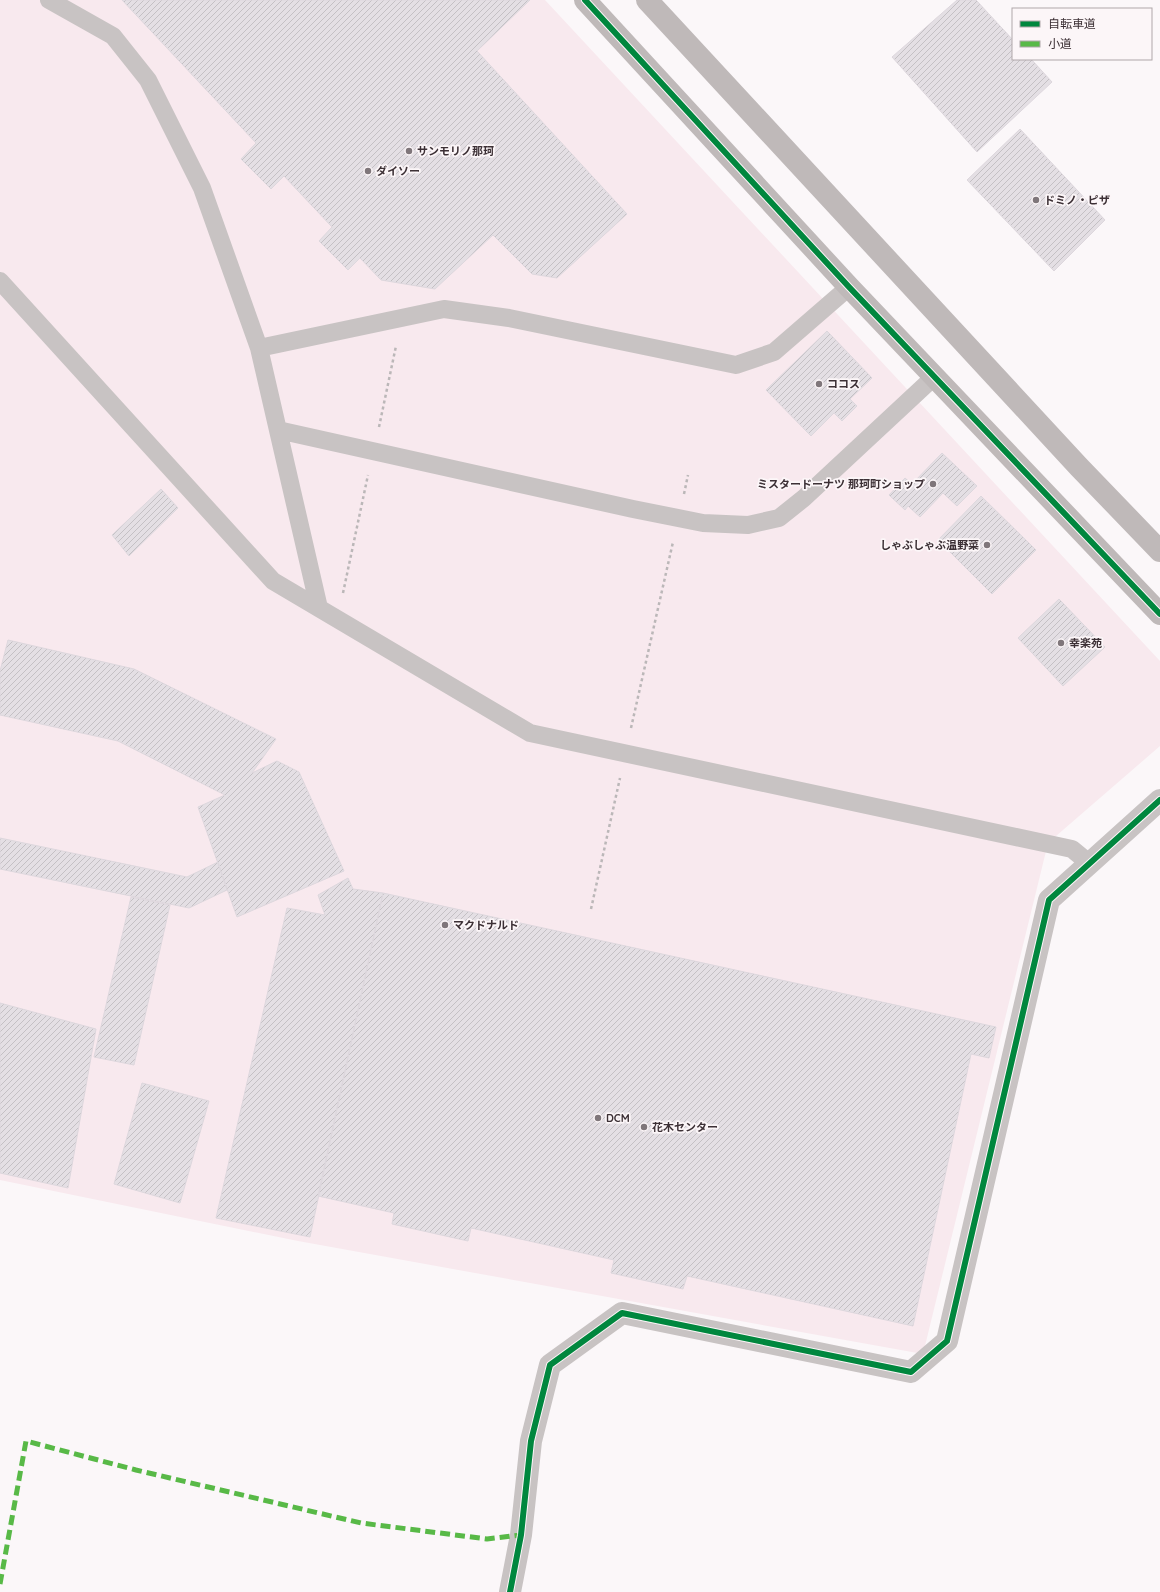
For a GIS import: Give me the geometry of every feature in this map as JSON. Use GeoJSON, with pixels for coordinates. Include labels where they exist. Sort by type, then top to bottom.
{"type":"FeatureCollection","features":[{"type":"Feature","properties":{"kind":"street"},"geometry":{"type":"LineString","coordinates":[[584,0],[849,287],[1160,614]]}},
{"type":"Feature","properties":{"kind":"street"},"geometry":{"type":"LineString","coordinates":[[647,0],[1079,467],[1160,551]]}},
{"type":"Feature","properties":{"kind":"street"},"geometry":{"type":"LineString","coordinates":[[510,1592],[521,1534],[531,1440],[550,1365],[622,1313],[911,1372],[946,1341],[1048,900],[1160,800]]}},
{"type":"Feature","properties":{"kind":"lane"},"geometry":{"type":"LineString","coordinates":[[49,0],[113,36],[148,80],[202,188],[259,348],[319,608]]}},
{"type":"Feature","properties":{"kind":"lane"},"geometry":{"type":"LineString","coordinates":[[0,281],[273,581],[530,733],[1072,849],[1089,863]]}},
{"type":"Feature","properties":{"kind":"lane"},"geometry":{"type":"LineString","coordinates":[[259,348],[444,309],[494,316],[736,365],[774,352],[849,287]]}},
{"type":"Feature","properties":{"kind":"lane"},"geometry":{"type":"LineString","coordinates":[[278,430],[703,523],[748,525],[779,518],[804,498],[934,377]]}},
{"type":"Feature","properties":{"kind":"path"},"geometry":{"type":"LineString","coordinates":[[351,626],[343,594],[402,318]]}},
{"type":"Feature","properties":{"kind":"path"},"geometry":{"type":"LineString","coordinates":[[591,909],[688,475]]}},
{"type":"Feature","properties":{"kind":"shaded area"},"geometry":{"type":"Polygon","coordinates":[[[0,0],[545,0],[1160,661],[1160,746],[1048,843],[923,1354],[298,1241],[0,1180],[0,0]]]}},
{"type":"Feature","properties":{"kind":"building","name":"サンモリノ那珂"},"geometry":{"type":"Polygon","coordinates":[[[122,0],[530,0],[477,51],[627,214],[557,278],[532,274],[493,235],[435,289],[381,280],[360,258],[348,270],[319,241],[332,227],[284,176],[271,189],[241,159],[256,143],[122,0]]]}},
{"type":"Feature","properties":{"kind":"building"},"geometry":{"type":"Polygon","coordinates":[[[957,0],[976,0],[1012,39],[1012,60],[1032,60],[1052,82],[977,152],[892,57],[957,0]]]}},
{"type":"Feature","properties":{"kind":"building","name":"ドミノ・ピザ"},"geometry":{"type":"Polygon","coordinates":[[[1020,129],[1105,220],[1054,271],[967,180],[1020,129]]]}},
{"type":"Feature","properties":{"kind":"building","name":"ココス"},"geometry":{"type":"Polygon","coordinates":[[[827,331],[872,378],[850,399],[857,406],[842,421],[834,413],[811,436],[766,390],[827,331]]]}},
{"type":"Feature","properties":{"kind":"building"},"geometry":{"type":"Polygon","coordinates":[[[942,453],[977,486],[957,506],[943,493],[920,517],[908,506],[905,510],[889,495],[905,478],[912,484],[942,453]]]}},
{"type":"Feature","properties":{"kind":"building"},"geometry":{"type":"Polygon","coordinates":[[[161,489],[178,508],[129,556],[112,535],[161,489]]]}},
{"type":"Feature","properties":{"kind":"building","name":"しゃぶしゃぶ温野菜"},"geometry":{"type":"Polygon","coordinates":[[[981,496],[1036,550],[992,594],[938,540],[981,496]]]}},
{"type":"Feature","properties":{"kind":"building","name":"幸楽苑"},"geometry":{"type":"Polygon","coordinates":[[[1059,599],[1105,647],[1063,686],[1018,638],[1059,599]]]}},
{"type":"Feature","properties":{"kind":"building"},"geometry":{"type":"Polygon","coordinates":[[[8,640],[134,669],[276,739],[252,773],[277,761],[299,772],[344,871],[237,917],[198,807],[225,795],[118,741],[0,715],[0,671],[8,640]]]}},
{"type":"Feature","properties":{"kind":"building"},"geometry":{"type":"Polygon","coordinates":[[[0,838],[187,877],[218,862],[227,890],[189,908],[0,869],[0,838]]]}},
{"type":"Feature","properties":{"kind":"building"},"geometry":{"type":"Polygon","coordinates":[[[348,878],[353,889],[383,893],[310,1237],[216,1218],[287,908],[325,915],[318,895],[348,878]]]}},
{"type":"Feature","properties":{"kind":"building","name":"花木センター"},"geometry":{"type":"Polygon","coordinates":[[[383,893],[996,1027],[989,1058],[971,1054],[913,1326],[687,1276],[683,1289],[611,1273],[614,1260],[471,1228],[468,1241],[392,1224],[394,1213],[318,1196],[383,893]]]}},
{"type":"Feature","properties":{"kind":"building"},"geometry":{"type":"Polygon","coordinates":[[[131,897],[170,905],[134,1065],[94,1057],[131,897]]]}},
{"type":"Feature","properties":{"kind":"building"},"geometry":{"type":"Polygon","coordinates":[[[0,1003],[96,1029],[68,1188],[0,1173],[0,1003]]]}},
{"type":"Feature","properties":{"kind":"building"},"geometry":{"type":"Polygon","coordinates":[[[142,1083],[209,1101],[180,1203],[114,1184],[142,1083]]]}},
{"type":"Feature","properties":{"kind":"marked path"},"geometry":{"type":"LineString","coordinates":[[0,1584],[26,1441],[136,1470],[361,1523],[487,1539],[521,1535]]}},
{"type":"Feature","properties":{"kind":"cycle path"},"geometry":{"type":"LineString","coordinates":[[585,0],[849,287],[1160,614]]}},
{"type":"Feature","properties":{"kind":"cycle path"},"geometry":{"type":"LineString","coordinates":[[510,1592],[521,1535],[531,1441],[550,1365],[622,1313],[911,1372],[947,1341],[1049,900],[1160,800]]}},
{"type":"Feature","properties":{"kind":"place","name":"サンモリノ那珂"},"geometry":{"type":"Point","coordinates":[409,151]}},
{"type":"Feature","properties":{"kind":"place","name":"ダイソー"},"geometry":{"type":"Point","coordinates":[368,171]}},
{"type":"Feature","properties":{"kind":"place","name":"ドミノ・ピザ"},"geometry":{"type":"Point","coordinates":[1036,200]}},
{"type":"Feature","properties":{"kind":"place","name":"ココス"},"geometry":{"type":"Point","coordinates":[819,384]}},
{"type":"Feature","properties":{"kind":"place","name":"ミスタードーナツ 那珂町ショップ"},"geometry":{"type":"Point","coordinates":[933,484]}},
{"type":"Feature","properties":{"kind":"place","name":"しゃぶしゃぶ温野菜"},"geometry":{"type":"Point","coordinates":[987,545]}},
{"type":"Feature","properties":{"kind":"place","name":"幸楽苑"},"geometry":{"type":"Point","coordinates":[1061,643]}},
{"type":"Feature","properties":{"kind":"place","name":"マクドナルド"},"geometry":{"type":"Point","coordinates":[445,925]}},
{"type":"Feature","properties":{"kind":"place","name":"DCM"},"geometry":{"type":"Point","coordinates":[598,1118]}},
{"type":"Feature","properties":{"kind":"place","name":"花木センター"},"geometry":{"type":"Point","coordinates":[644,1127]}}]}
